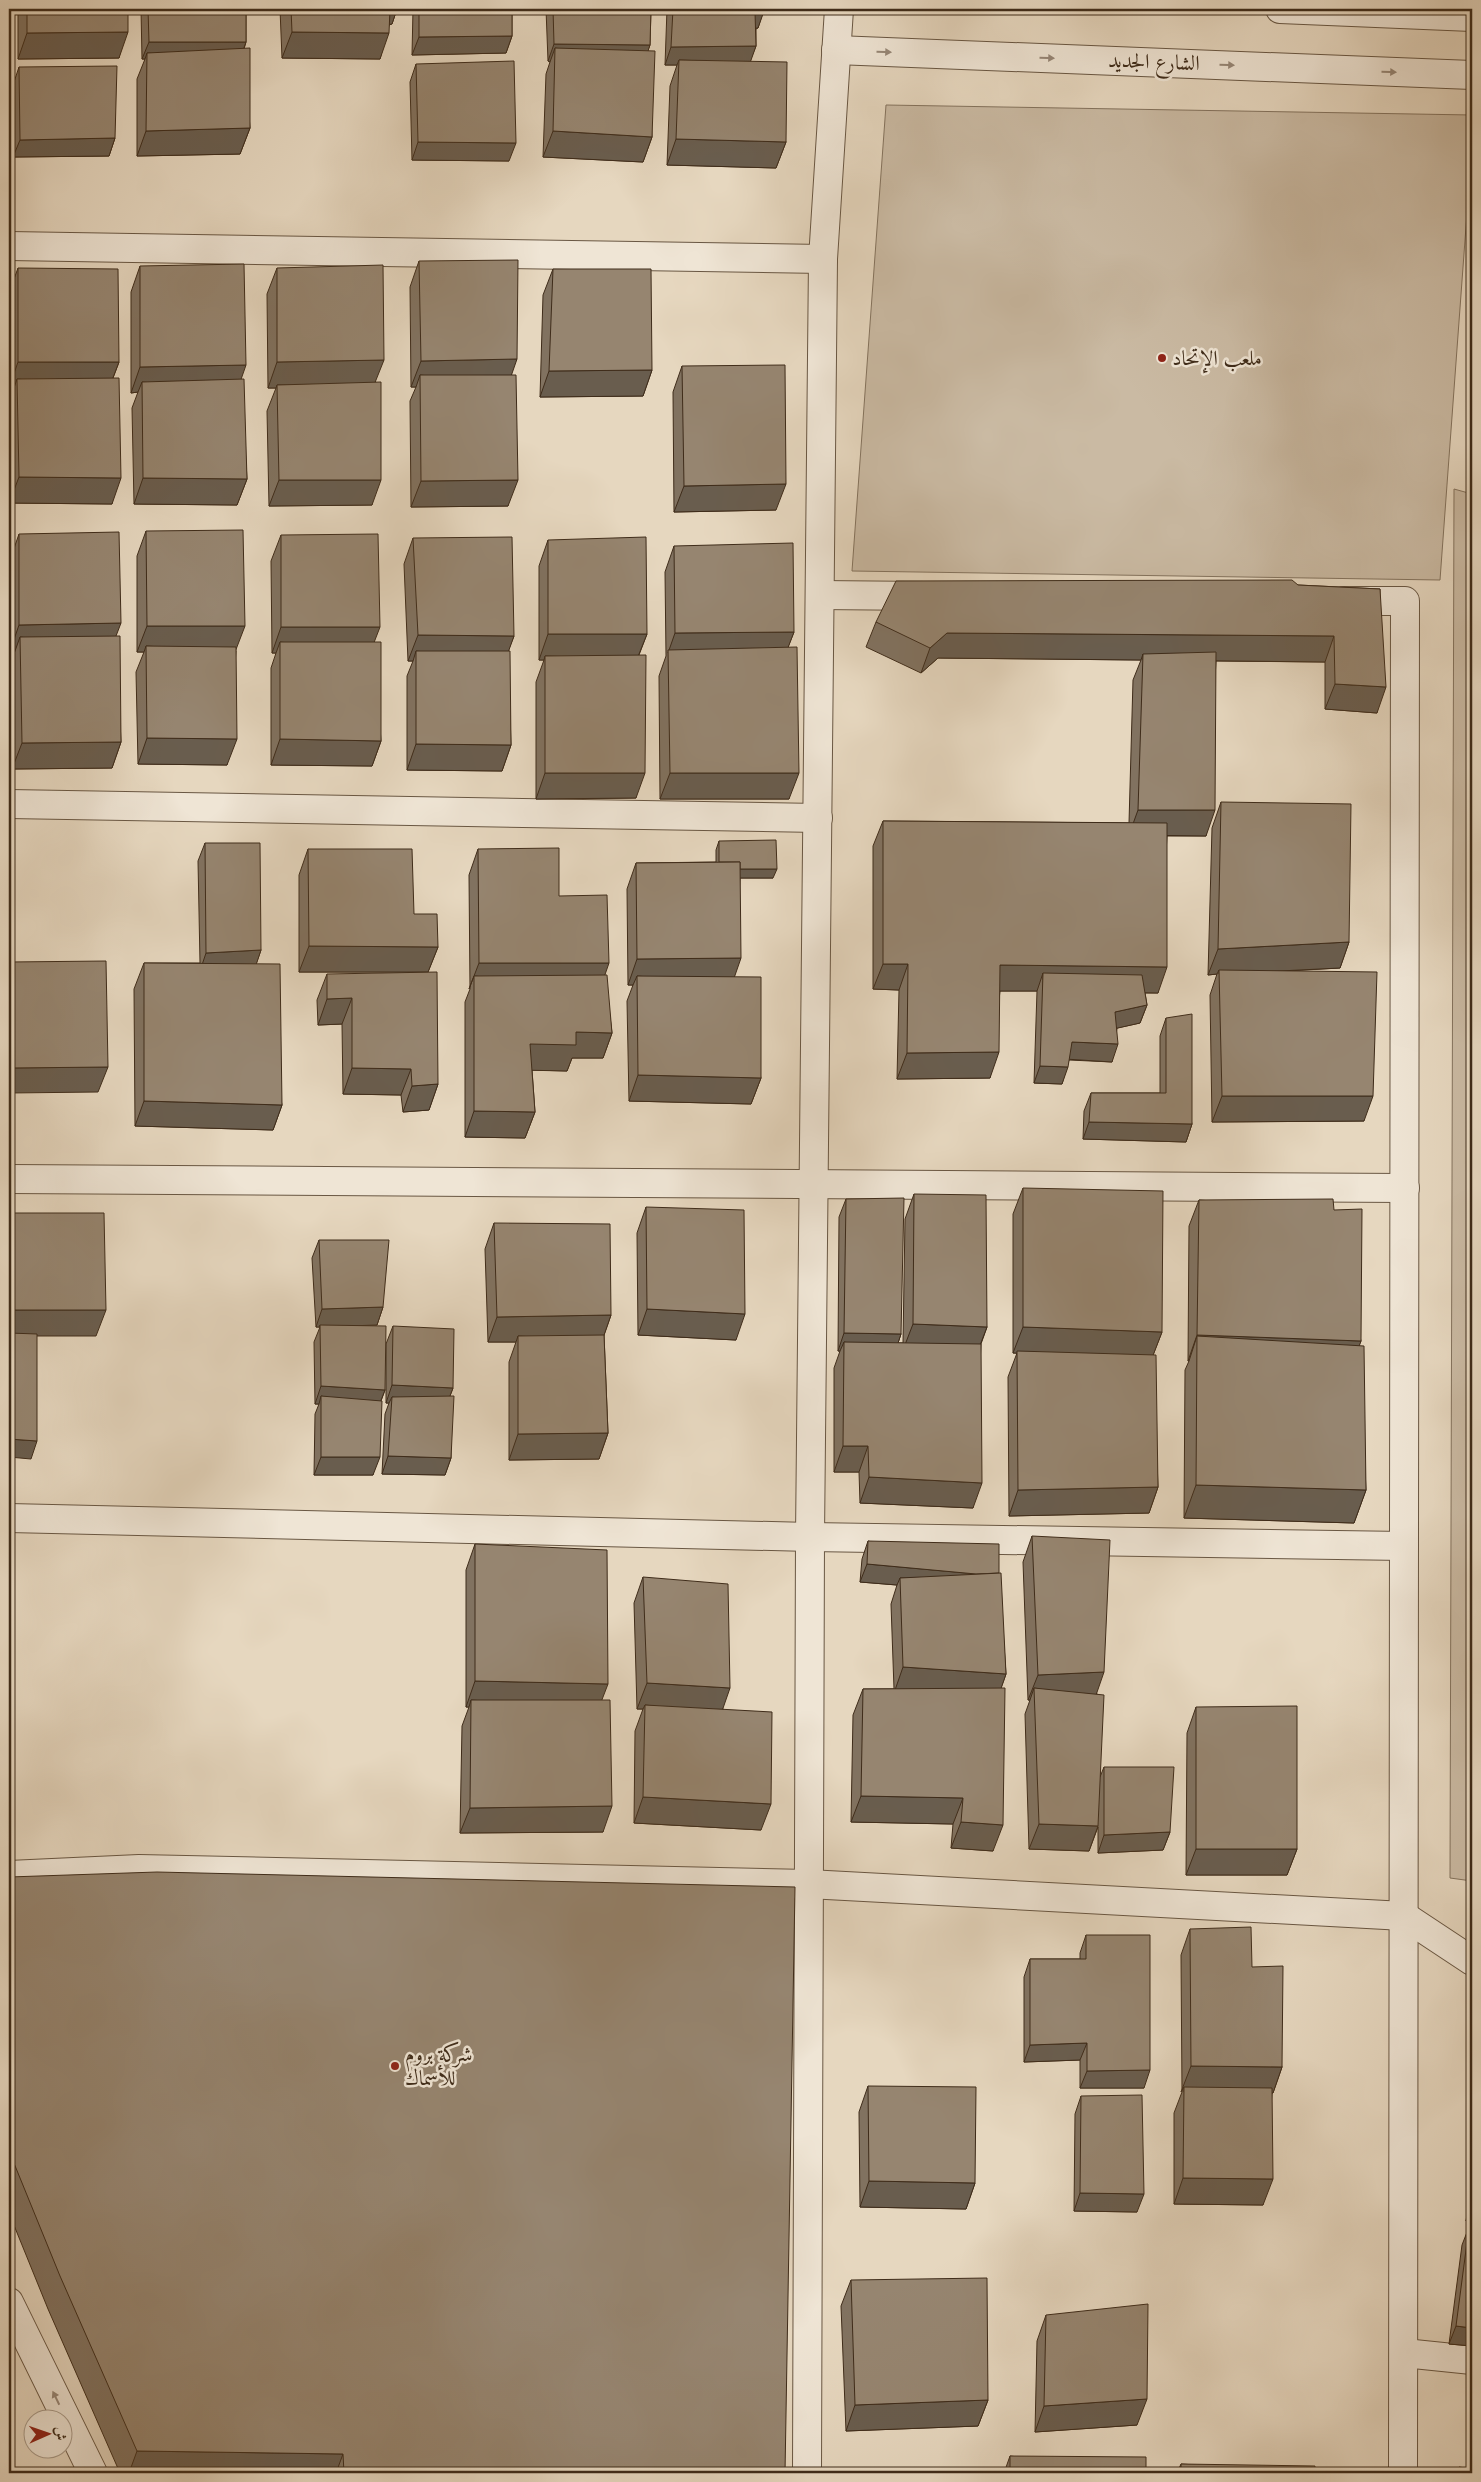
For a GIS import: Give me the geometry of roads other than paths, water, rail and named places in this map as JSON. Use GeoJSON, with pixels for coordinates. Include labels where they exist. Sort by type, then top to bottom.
{"type":"FeatureCollection","features":[{"type":"Feature","properties":{"kind":"street"},"geometry":{"type":"LineString","coordinates":[[807,2473],[810,1536],[823,259],[839,9]]}},
{"type":"Feature","properties":{"kind":"street"},"geometry":{"type":"LineString","coordinates":[[1280,9],[1472,17]]}},
{"type":"Feature","properties":{"kind":"street","name":"الشارع الجديد"},"geometry":{"type":"LineString","coordinates":[[836,50],[1472,75]]}},
{"type":"Feature","properties":{"kind":"street"},"geometry":{"type":"LineString","coordinates":[[9,246],[823,259]]}},
{"type":"Feature","properties":{"kind":"street"},"geometry":{"type":"LineString","coordinates":[[820,595],[949,596]]}},
{"type":"Feature","properties":{"kind":"street"},"geometry":{"type":"LineString","coordinates":[[1316,600],[1405,602],[1403,2473]]}},
{"type":"Feature","properties":{"kind":"street"},"geometry":{"type":"LineString","coordinates":[[9,804],[818,818]]}},
{"type":"Feature","properties":{"kind":"street"},"geometry":{"type":"LineString","coordinates":[[9,1179],[1405,1188]]}},
{"type":"Feature","properties":{"kind":"street"},"geometry":{"type":"LineString","coordinates":[[9,1518],[810,1536],[1404,1546]]}},
{"type":"Feature","properties":{"kind":"street"},"geometry":{"type":"LineString","coordinates":[[9,1875],[139,1869],[808,1884],[1404,1916],[1472,1961]]}},
{"type":"Feature","properties":{"kind":"street"},"geometry":{"type":"LineString","coordinates":[[9,2302],[93,2473]]}},
{"type":"Feature","properties":{"kind":"street"},"geometry":{"type":"LineString","coordinates":[[1404,2353],[1472,2360]]}},
{"type":"Feature","properties":{"kind":"place","name":"ملعب الإتحاد"},"geometry":{"type":"Point","coordinates":[1162,358]}},
{"type":"Feature","properties":{"kind":"place","name":"شركة بروم للأسماك"},"geometry":{"type":"Point","coordinates":[395,2066]}}]}
